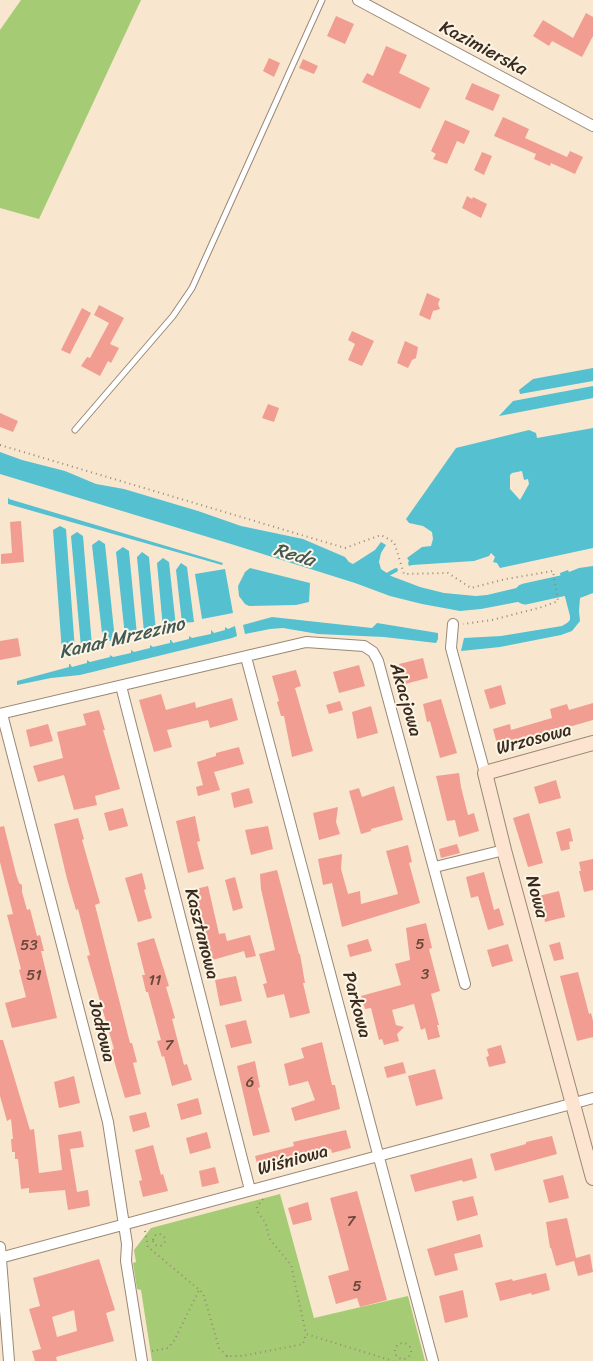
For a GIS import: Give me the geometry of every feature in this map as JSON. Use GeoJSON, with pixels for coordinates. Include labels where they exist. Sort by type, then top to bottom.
{"type":"FeatureCollection","features":[{"type":"Feature","properties":{"kind":"street","name":"Kazimierska"},"geometry":{"type":"LineString","coordinates":[[358,0],[593,126]]}},
{"type":"Feature","properties":{"kind":"street","name":"Nowa"},"geometry":{"type":"LineString","coordinates":[[453,624],[451,648],[593,1178]]}},
{"type":"Feature","properties":{"kind":"street","name":"Akacjowa"},"geometry":{"type":"LineString","coordinates":[[1,714],[306,642],[364,646],[373,652],[378,661],[465,984]]}},
{"type":"Feature","properties":{"kind":"street","name":"Parkowa"},"geometry":{"type":"LineString","coordinates":[[246,657],[433,1361]]}},
{"type":"Feature","properties":{"kind":"street","name":"Kasztanowa"},"geometry":{"type":"LineString","coordinates":[[121,686],[250,1190]]}},
{"type":"Feature","properties":{"kind":"street","name":"Jodłowa"},"geometry":{"type":"LineString","coordinates":[[1,714],[108,1122],[127,1244],[126,1261],[141,1357]]}},
{"type":"Feature","properties":{"kind":"street","name":"Wrzosowa"},"geometry":{"type":"LineString","coordinates":[[485,772],[593,743]]}},
{"type":"Feature","properties":{"kind":"street"},"geometry":{"type":"LineString","coordinates":[[434,867],[504,850]]}},
{"type":"Feature","properties":{"kind":"street","name":"Wiśniowa"},"geometry":{"type":"LineString","coordinates":[[1,1258],[593,1098]]}},
{"type":"Feature","properties":{"kind":"street"},"geometry":{"type":"LineString","coordinates":[[0,1247],[9,1361]]}},
{"type":"Feature","properties":{"kind":"lane"},"geometry":{"type":"LineString","coordinates":[[75,430],[172,316],[192,288],[322,0]]}},
{"type":"Feature","properties":{"kind":"path"},"geometry":{"type":"LineString","coordinates":[[0,446],[345,548],[381,535],[394,542],[404,574],[448,572],[471,588],[506,579],[553,571],[558,601],[492,620],[468,624],[453,624]]}},
{"type":"Feature","properties":{"kind":"path"},"geometry":{"type":"LineString","coordinates":[[227,1356],[242,1356],[303,1344],[306,1334],[291,1265],[269,1238],[266,1224],[256,1207],[265,1195],[262,1186]]}},
{"type":"Feature","properties":{"kind":"path"},"geometry":{"type":"LineString","coordinates":[[142,1219],[148,1247],[206,1297],[219,1348],[227,1356],[228,1361]]}},
{"type":"Feature","properties":{"kind":"path"},"geometry":{"type":"LineString","coordinates":[[160,1233],[165,1237],[164,1245],[160,1246],[154,1243],[153,1237],[156,1234],[160,1233]]}},
{"type":"Feature","properties":{"kind":"path"},"geometry":{"type":"LineString","coordinates":[[148,1247],[154,1243]]}},
{"type":"Feature","properties":{"kind":"path"},"geometry":{"type":"LineString","coordinates":[[141,1357],[168,1348],[174,1341],[199,1290]]}},
{"type":"Feature","properties":{"kind":"path"},"geometry":{"type":"LineString","coordinates":[[306,1334],[393,1361]]}},
{"type":"Feature","properties":{"kind":"path"},"geometry":{"type":"LineString","coordinates":[[400,1343],[406,1343],[411,1349],[411,1354],[407,1358],[400,1360],[396,1355],[395,1349],[400,1343]]}},
{"type":"Feature","properties":{"kind":"green space"},"geometry":{"type":"Polygon","coordinates":[[[21,0],[141,0],[39,219],[0,208],[0,30],[21,0]]]}},
{"type":"Feature","properties":{"kind":"green space"},"geometry":{"type":"Polygon","coordinates":[[[280,1194],[314,1318],[408,1296],[425,1361],[152,1361],[141,1290],[137,1289],[133,1263],[136,1262],[134,1250],[151,1228],[280,1194]]]}},
{"type":"Feature","properties":{"kind":"water"},"geometry":{"type":"Polygon","coordinates":[[[593,368],[593,381],[520,394],[519,390],[533,379],[593,368]]]}},
{"type":"Feature","properties":{"kind":"water"},"geometry":{"type":"Polygon","coordinates":[[[593,386],[593,398],[499,416],[513,401],[593,386]]]}},
{"type":"Feature","properties":{"kind":"water"},"geometry":{"type":"Polygon","coordinates":[[[593,428],[593,548],[500,568],[497,563],[493,562],[495,557],[491,553],[489,556],[474,561],[409,566],[407,558],[422,547],[431,546],[433,539],[432,532],[423,526],[409,523],[406,519],[456,448],[529,430],[536,433],[537,438],[593,428]],[[522,471],[510,475],[510,489],[520,500],[529,484],[528,479],[524,480],[522,471]]]}},
{"type":"Feature","properties":{"kind":"water"},"geometry":{"type":"Polygon","coordinates":[[[0,452],[22,460],[65,471],[96,484],[124,489],[241,526],[303,539],[345,557],[353,564],[375,550],[381,542],[386,545],[381,553],[379,562],[381,569],[391,576],[420,587],[444,593],[476,596],[550,580],[554,595],[481,609],[460,611],[390,596],[231,544],[0,474],[0,452]]]}},
{"type":"Feature","properties":{"kind":"water"},"geometry":{"type":"Polygon","coordinates":[[[8,497],[9,499],[223,563],[222,565],[8,504],[8,497]]]}},
{"type":"Feature","properties":{"kind":"water"},"geometry":{"type":"Polygon","coordinates":[[[60,526],[66,529],[75,650],[62,652],[53,530],[60,526]]]}},
{"type":"Feature","properties":{"kind":"water"},"geometry":{"type":"Polygon","coordinates":[[[77,532],[83,536],[92,646],[81,647],[71,536],[77,532]]]}},
{"type":"Feature","properties":{"kind":"water"},"geometry":{"type":"Polygon","coordinates":[[[99,540],[105,544],[115,640],[103,642],[92,545],[99,540]]]}},
{"type":"Feature","properties":{"kind":"water"},"geometry":{"type":"Polygon","coordinates":[[[123,547],[129,551],[137,635],[125,636],[116,552],[123,547]]]}},
{"type":"Feature","properties":{"kind":"water"},"geometry":{"type":"Polygon","coordinates":[[[142,552],[149,557],[156,631],[144,632],[137,557],[142,552]]]}},
{"type":"Feature","properties":{"kind":"water"},"geometry":{"type":"Polygon","coordinates":[[[163,558],[169,562],[176,627],[163,628],[157,563],[163,558]]]}},
{"type":"Feature","properties":{"kind":"water"},"geometry":{"type":"Polygon","coordinates":[[[181,563],[187,567],[194,622],[182,623],[176,570],[181,563]]]}},
{"type":"Feature","properties":{"kind":"water"},"geometry":{"type":"Polygon","coordinates":[[[593,566],[593,593],[580,598],[580,621],[572,631],[561,635],[500,647],[461,651],[464,638],[501,636],[562,626],[567,623],[570,620],[570,616],[563,593],[560,573],[593,566]]]}},
{"type":"Feature","properties":{"kind":"water"},"geometry":{"type":"Polygon","coordinates":[[[250,568],[310,583],[309,602],[296,605],[249,606],[245,604],[239,596],[238,586],[245,572],[250,568]]]}},
{"type":"Feature","properties":{"kind":"water"},"geometry":{"type":"Polygon","coordinates":[[[225,569],[233,613],[202,619],[195,574],[225,569]]]}},
{"type":"Feature","properties":{"kind":"water"},"geometry":{"type":"Polygon","coordinates":[[[272,617],[372,628],[377,623],[438,633],[438,639],[436,643],[384,637],[318,634],[283,628],[245,634],[243,625],[272,617]]]}},
{"type":"Feature","properties":{"kind":"water"},"geometry":{"type":"Polygon","coordinates":[[[235,626],[237,636],[232,638],[80,675],[51,678],[17,685],[17,681],[69,667],[69,664],[72,667],[87,663],[87,660],[90,662],[110,657],[110,655],[113,657],[131,653],[131,650],[134,652],[150,648],[150,645],[153,647],[170,643],[170,640],[173,643],[189,639],[189,636],[192,638],[211,634],[211,630],[214,633],[225,630],[225,627],[228,629],[235,626]]]}},
{"type":"Feature","properties":{"kind":"building"},"geometry":{"type":"Polygon","coordinates":[[[586,13],[593,17],[593,36],[582,57],[552,41],[549,46],[533,36],[543,20],[573,38],[586,13]]]}},
{"type":"Feature","properties":{"kind":"building"},"geometry":{"type":"Polygon","coordinates":[[[336,16],[354,24],[345,44],[327,36],[336,16]]]}},
{"type":"Feature","properties":{"kind":"building"},"geometry":{"type":"Polygon","coordinates":[[[386,46],[407,55],[399,73],[430,88],[420,109],[362,82],[367,73],[373,76],[386,46]]]}},
{"type":"Feature","properties":{"kind":"building"},"geometry":{"type":"Polygon","coordinates":[[[269,58],[280,63],[274,77],[263,71],[269,58]]]}},
{"type":"Feature","properties":{"kind":"building"},"geometry":{"type":"Polygon","coordinates":[[[303,59],[318,66],[314,74],[299,68],[303,59]]]}},
{"type":"Feature","properties":{"kind":"building"},"geometry":{"type":"Polygon","coordinates":[[[472,83],[500,95],[493,111],[465,99],[472,83]]]}},
{"type":"Feature","properties":{"kind":"building"},"geometry":{"type":"Polygon","coordinates":[[[503,117],[529,129],[525,138],[567,157],[570,151],[583,157],[575,174],[551,163],[550,166],[534,159],[536,154],[494,136],[503,117]]]}},
{"type":"Feature","properties":{"kind":"building"},"geometry":{"type":"Polygon","coordinates":[[[445,120],[470,131],[464,144],[457,141],[447,164],[433,159],[436,154],[431,151],[445,120]]]}},
{"type":"Feature","properties":{"kind":"building"},"geometry":{"type":"Polygon","coordinates":[[[482,152],[492,156],[484,175],[474,170],[482,152]]]}},
{"type":"Feature","properties":{"kind":"building"},"geometry":{"type":"Polygon","coordinates":[[[467,196],[487,204],[481,218],[462,208],[467,196]]]}},
{"type":"Feature","properties":{"kind":"building"},"geometry":{"type":"Polygon","coordinates":[[[427,293],[440,299],[438,304],[440,309],[433,311],[430,320],[419,315],[427,293]]]}},
{"type":"Feature","properties":{"kind":"building"},"geometry":{"type":"Polygon","coordinates":[[[99,305],[124,318],[110,344],[119,348],[111,363],[108,361],[100,376],[81,366],[87,357],[90,358],[109,323],[94,315],[99,305]]]}},
{"type":"Feature","properties":{"kind":"building"},"geometry":{"type":"Polygon","coordinates":[[[82,308],[91,313],[70,354],[61,350],[82,308]]]}},
{"type":"Feature","properties":{"kind":"building"},"geometry":{"type":"Polygon","coordinates":[[[352,331],[374,341],[362,366],[348,360],[355,344],[348,340],[352,331]]]}},
{"type":"Feature","properties":{"kind":"building"},"geometry":{"type":"Polygon","coordinates":[[[405,341],[418,347],[416,358],[412,360],[408,368],[397,363],[405,341]]]}},
{"type":"Feature","properties":{"kind":"building"},"geometry":{"type":"Polygon","coordinates":[[[268,404],[279,408],[274,422],[262,418],[268,404]]]}},
{"type":"Feature","properties":{"kind":"building"},"geometry":{"type":"Polygon","coordinates":[[[0,413],[18,421],[13,432],[0,427],[0,413]]]}},
{"type":"Feature","properties":{"kind":"building"},"geometry":{"type":"Polygon","coordinates":[[[21,521],[24,562],[1,564],[1,554],[12,553],[10,522],[21,521]]]}},
{"type":"Feature","properties":{"kind":"building"},"geometry":{"type":"Polygon","coordinates":[[[18,638],[21,656],[0,660],[0,641],[18,638]]]}},
{"type":"Feature","properties":{"kind":"building"},"geometry":{"type":"Polygon","coordinates":[[[423,658],[428,678],[405,684],[399,664],[423,658]]]}},
{"type":"Feature","properties":{"kind":"building"},"geometry":{"type":"Polygon","coordinates":[[[359,665],[365,686],[339,693],[333,672],[359,665]]]}},
{"type":"Feature","properties":{"kind":"building"},"geometry":{"type":"Polygon","coordinates":[[[296,670],[301,686],[295,688],[313,751],[292,757],[284,716],[281,716],[272,676],[296,670]]]}},
{"type":"Feature","properties":{"kind":"building"},"geometry":{"type":"Polygon","coordinates":[[[501,685],[506,704],[490,709],[484,690],[501,685]]]}},
{"type":"Feature","properties":{"kind":"building"},"geometry":{"type":"Polygon","coordinates":[[[161,694],[166,710],[195,702],[196,708],[232,698],[238,720],[210,728],[208,720],[167,730],[172,747],[154,752],[139,700],[161,694]]]}},
{"type":"Feature","properties":{"kind":"building"},"geometry":{"type":"Polygon","coordinates":[[[441,699],[457,753],[440,758],[430,721],[427,722],[423,704],[441,699]]]}},
{"type":"Feature","properties":{"kind":"building"},"geometry":{"type":"Polygon","coordinates":[[[340,701],[343,710],[329,714],[326,705],[340,701]]]}},
{"type":"Feature","properties":{"kind":"building"},"geometry":{"type":"Polygon","coordinates":[[[593,703],[593,720],[544,734],[545,738],[499,751],[493,729],[510,724],[511,730],[552,718],[550,709],[567,704],[569,710],[593,703]]]}},
{"type":"Feature","properties":{"kind":"building"},"geometry":{"type":"Polygon","coordinates":[[[371,706],[378,733],[357,739],[352,712],[371,706]]]}},
{"type":"Feature","properties":{"kind":"building"},"geometry":{"type":"Polygon","coordinates":[[[99,710],[120,789],[95,796],[97,805],[74,810],[64,775],[38,782],[33,766],[63,758],[57,732],[86,725],[83,714],[99,710]]]}},
{"type":"Feature","properties":{"kind":"building"},"geometry":{"type":"Polygon","coordinates":[[[48,724],[53,741],[30,747],[26,730],[48,724]]]}},
{"type":"Feature","properties":{"kind":"building"},"geometry":{"type":"Polygon","coordinates":[[[239,747],[244,764],[214,772],[220,790],[198,796],[196,787],[203,785],[197,762],[216,756],[216,753],[239,747]]]}},
{"type":"Feature","properties":{"kind":"building"},"geometry":{"type":"Polygon","coordinates":[[[459,773],[468,815],[474,813],[479,831],[459,837],[455,820],[447,821],[436,776],[459,773]]]}},
{"type":"Feature","properties":{"kind":"building"},"geometry":{"type":"Polygon","coordinates":[[[556,780],[561,798],[539,804],[534,787],[556,780]]]}},
{"type":"Feature","properties":{"kind":"building"},"geometry":{"type":"Polygon","coordinates":[[[394,786],[403,820],[371,829],[371,831],[361,834],[349,791],[359,788],[362,797],[394,786]]]}},
{"type":"Feature","properties":{"kind":"building"},"geometry":{"type":"Polygon","coordinates":[[[249,788],[253,803],[234,808],[231,793],[249,788]]]}},
{"type":"Feature","properties":{"kind":"building"},"geometry":{"type":"Polygon","coordinates":[[[338,807],[336,822],[340,834],[319,840],[313,813],[338,807]]]}},
{"type":"Feature","properties":{"kind":"building"},"geometry":{"type":"Polygon","coordinates":[[[123,808],[128,826],[109,831],[104,813],[123,808]]]}},
{"type":"Feature","properties":{"kind":"building"},"geometry":{"type":"Polygon","coordinates":[[[529,813],[543,863],[528,867],[513,818],[529,813]]]}},
{"type":"Feature","properties":{"kind":"building"},"geometry":{"type":"Polygon","coordinates":[[[195,816],[200,841],[197,842],[204,869],[188,873],[176,821],[195,816]]]}},
{"type":"Feature","properties":{"kind":"building"},"geometry":{"type":"Polygon","coordinates":[[[78,818],[84,839],[82,840],[100,903],[95,905],[130,1043],[132,1043],[137,1062],[133,1063],[141,1094],[125,1098],[111,1050],[114,1049],[87,956],[90,955],[78,909],[76,910],[67,879],[54,824],[78,818]]]}},
{"type":"Feature","properties":{"kind":"building"},"geometry":{"type":"Polygon","coordinates":[[[4,826],[16,874],[19,883],[22,885],[27,910],[30,909],[37,936],[40,935],[44,951],[41,951],[57,1018],[12,1028],[5,1003],[26,997],[7,915],[13,914],[0,862],[0,827],[4,826]]]}},
{"type":"Feature","properties":{"kind":"building"},"geometry":{"type":"Polygon","coordinates":[[[268,826],[273,849],[251,855],[245,830],[268,826]]]}},
{"type":"Feature","properties":{"kind":"building"},"geometry":{"type":"Polygon","coordinates":[[[570,828],[573,841],[569,842],[570,849],[561,851],[556,832],[570,828]]]}},
{"type":"Feature","properties":{"kind":"building"},"geometry":{"type":"Polygon","coordinates":[[[457,844],[460,853],[441,858],[439,849],[457,844]]]}},
{"type":"Feature","properties":{"kind":"building"},"geometry":{"type":"Polygon","coordinates":[[[408,845],[412,862],[409,863],[420,903],[342,927],[332,883],[323,885],[318,859],[342,854],[341,869],[348,894],[360,891],[361,904],[398,894],[386,851],[408,845]]]}},
{"type":"Feature","properties":{"kind":"building"},"geometry":{"type":"Polygon","coordinates":[[[593,859],[593,890],[584,892],[579,862],[593,859]]]}},
{"type":"Feature","properties":{"kind":"building"},"geometry":{"type":"Polygon","coordinates":[[[277,870],[300,954],[305,983],[303,983],[310,1013],[290,1018],[284,994],[267,998],[263,984],[267,983],[259,954],[275,950],[261,889],[260,874],[277,870]]]}},
{"type":"Feature","properties":{"kind":"building"},"geometry":{"type":"Polygon","coordinates":[[[484,872],[494,910],[499,908],[504,925],[488,930],[478,896],[471,898],[466,877],[484,872]]]}},
{"type":"Feature","properties":{"kind":"building"},"geometry":{"type":"Polygon","coordinates":[[[142,873],[146,889],[144,890],[152,918],[138,922],[125,878],[142,873]]]}},
{"type":"Feature","properties":{"kind":"building"},"geometry":{"type":"Polygon","coordinates":[[[235,877],[243,908],[233,911],[225,880],[235,877]]]}},
{"type":"Feature","properties":{"kind":"building"},"geometry":{"type":"Polygon","coordinates":[[[208,886],[219,934],[225,933],[227,941],[250,935],[256,956],[246,958],[244,951],[209,961],[192,890],[208,886]]]}},
{"type":"Feature","properties":{"kind":"building"},"geometry":{"type":"Polygon","coordinates":[[[559,891],[565,917],[545,922],[539,896],[559,891]]]}},
{"type":"Feature","properties":{"kind":"building"},"geometry":{"type":"Polygon","coordinates":[[[426,923],[432,948],[429,949],[440,991],[431,994],[440,1037],[428,1040],[425,1028],[421,1030],[414,1004],[392,1010],[396,1025],[404,1027],[397,1034],[399,1041],[384,1045],[382,1039],[379,1040],[371,1008],[365,1009],[361,996],[401,985],[395,964],[410,960],[406,928],[426,923]]]}},
{"type":"Feature","properties":{"kind":"building"},"geometry":{"type":"Polygon","coordinates":[[[154,938],[169,986],[166,987],[175,1018],[172,1019],[184,1065],[187,1064],[192,1080],[172,1086],[164,1056],[162,1057],[157,1041],[161,1040],[148,992],[146,992],[142,975],[145,975],[137,943],[154,938]]]}},
{"type":"Feature","properties":{"kind":"building"},"geometry":{"type":"Polygon","coordinates":[[[368,939],[372,951],[350,957],[347,945],[368,939]]]}},
{"type":"Feature","properties":{"kind":"building"},"geometry":{"type":"Polygon","coordinates":[[[560,942],[564,959],[554,961],[549,945],[560,942]]]}},
{"type":"Feature","properties":{"kind":"building"},"geometry":{"type":"Polygon","coordinates":[[[508,944],[513,961],[492,967],[487,950],[508,944]]]}},
{"type":"Feature","properties":{"kind":"building"},"geometry":{"type":"Polygon","coordinates":[[[578,972],[589,1014],[591,1013],[593,1021],[593,1037],[577,1041],[560,976],[578,972]]]}},
{"type":"Feature","properties":{"kind":"building"},"geometry":{"type":"Polygon","coordinates":[[[236,976],[242,1001],[220,1006],[215,980],[236,976]]]}},
{"type":"Feature","properties":{"kind":"building"},"geometry":{"type":"Polygon","coordinates":[[[246,1020],[252,1043],[231,1048],[225,1025],[246,1020]]]}},
{"type":"Feature","properties":{"kind":"building"},"geometry":{"type":"Polygon","coordinates":[[[0,1040],[3,1040],[30,1130],[34,1129],[39,1173],[62,1170],[58,1135],[81,1131],[84,1147],[70,1149],[77,1192],[88,1190],[90,1206],[68,1210],[65,1190],[29,1193],[29,1188],[21,1189],[18,1159],[15,1159],[15,1152],[12,1152],[11,1119],[7,1121],[0,1096],[0,1040]]]}},
{"type":"Feature","properties":{"kind":"building"},"geometry":{"type":"Polygon","coordinates":[[[322,1042],[340,1109],[295,1121],[291,1108],[315,1100],[308,1081],[289,1086],[284,1064],[304,1058],[301,1048],[322,1042]]]}},
{"type":"Feature","properties":{"kind":"building"},"geometry":{"type":"Polygon","coordinates":[[[501,1045],[506,1063],[489,1067],[486,1057],[489,1056],[487,1049],[501,1045]]]}},
{"type":"Feature","properties":{"kind":"building"},"geometry":{"type":"Polygon","coordinates":[[[255,1061],[260,1087],[258,1088],[270,1132],[253,1136],[237,1066],[255,1061]]]}},
{"type":"Feature","properties":{"kind":"building"},"geometry":{"type":"Polygon","coordinates":[[[403,1062],[406,1073],[387,1078],[384,1067],[403,1062]]]}},
{"type":"Feature","properties":{"kind":"building"},"geometry":{"type":"Polygon","coordinates":[[[435,1069],[443,1099],[416,1106],[408,1076],[435,1069]]]}},
{"type":"Feature","properties":{"kind":"building"},"geometry":{"type":"Polygon","coordinates":[[[74,1076],[80,1103],[59,1108],[54,1082],[74,1076]]]}},
{"type":"Feature","properties":{"kind":"building"},"geometry":{"type":"Polygon","coordinates":[[[198,1098],[202,1114],[181,1120],[177,1104],[198,1098]]]}},
{"type":"Feature","properties":{"kind":"building"},"geometry":{"type":"Polygon","coordinates":[[[146,1112],[150,1127],[133,1132],[129,1116],[146,1112]]]}},
{"type":"Feature","properties":{"kind":"building"},"geometry":{"type":"Polygon","coordinates":[[[346,1130],[351,1148],[332,1153],[331,1149],[284,1161],[285,1165],[259,1171],[255,1156],[294,1146],[293,1142],[346,1130]]]}},
{"type":"Feature","properties":{"kind":"building"},"geometry":{"type":"Polygon","coordinates":[[[207,1132],[211,1148],[190,1154],[186,1138],[207,1132]]]}},
{"type":"Feature","properties":{"kind":"building"},"geometry":{"type":"Polygon","coordinates":[[[552,1136],[557,1154],[495,1171],[490,1154],[552,1136]]]}},
{"type":"Feature","properties":{"kind":"building"},"geometry":{"type":"Polygon","coordinates":[[[153,1145],[161,1175],[163,1174],[168,1191],[143,1197],[139,1181],[142,1180],[135,1150],[153,1145]]]}},
{"type":"Feature","properties":{"kind":"building"},"geometry":{"type":"Polygon","coordinates":[[[472,1158],[477,1178],[415,1192],[410,1175],[472,1158]]]}},
{"type":"Feature","properties":{"kind":"building"},"geometry":{"type":"Polygon","coordinates":[[[215,1167],[219,1183],[202,1187],[199,1171],[215,1167]]]}},
{"type":"Feature","properties":{"kind":"building"},"geometry":{"type":"Polygon","coordinates":[[[563,1175],[569,1198],[549,1203],[543,1180],[563,1175]]]}},
{"type":"Feature","properties":{"kind":"building"},"geometry":{"type":"Polygon","coordinates":[[[357,1191],[387,1300],[360,1307],[357,1298],[336,1304],[328,1276],[349,1270],[330,1198],[357,1191]]]}},
{"type":"Feature","properties":{"kind":"building"},"geometry":{"type":"Polygon","coordinates":[[[473,1196],[478,1215],[457,1221],[452,1201],[473,1196]]]}},
{"type":"Feature","properties":{"kind":"building"},"geometry":{"type":"Polygon","coordinates":[[[308,1202],[312,1220],[293,1225],[288,1208],[308,1202]]]}},
{"type":"Feature","properties":{"kind":"building"},"geometry":{"type":"Polygon","coordinates":[[[567,1218],[576,1258],[590,1254],[593,1272],[578,1276],[574,1261],[556,1266],[550,1248],[546,1222],[567,1218]]]}},
{"type":"Feature","properties":{"kind":"building"},"geometry":{"type":"Polygon","coordinates":[[[480,1234],[483,1247],[454,1254],[458,1270],[435,1276],[427,1249],[480,1234]]]}},
{"type":"Feature","properties":{"kind":"building"},"geometry":{"type":"Polygon","coordinates":[[[99,1259],[115,1310],[106,1313],[114,1341],[56,1357],[57,1361],[35,1361],[32,1351],[41,1349],[29,1309],[40,1306],[33,1278],[99,1259]],[[74,1310],[52,1317],[57,1337],[77,1331],[74,1310]]]}},
{"type":"Feature","properties":{"kind":"building"},"geometry":{"type":"Polygon","coordinates":[[[546,1273],[550,1290],[500,1301],[495,1283],[512,1279],[513,1281],[546,1273]]]}},
{"type":"Feature","properties":{"kind":"building"},"geometry":{"type":"Polygon","coordinates":[[[463,1290],[468,1317],[445,1323],[439,1296],[463,1290]]]}},
{"type":"Feature","properties":{"kind":"waterway"},"geometry":{"type":"LineString","coordinates":[[385,576],[396,570]]}},
{"type":"Feature","properties":{"kind":"waterway","name":"Reda"},"geometry":{"type":"LineString","coordinates":[[525,594],[593,579]]}},
{"type":"Feature","properties":{"kind":"water label","name":"Kanał Mrzezino"},"geometry":{"type":"Point","coordinates":[122,639]}}]}
